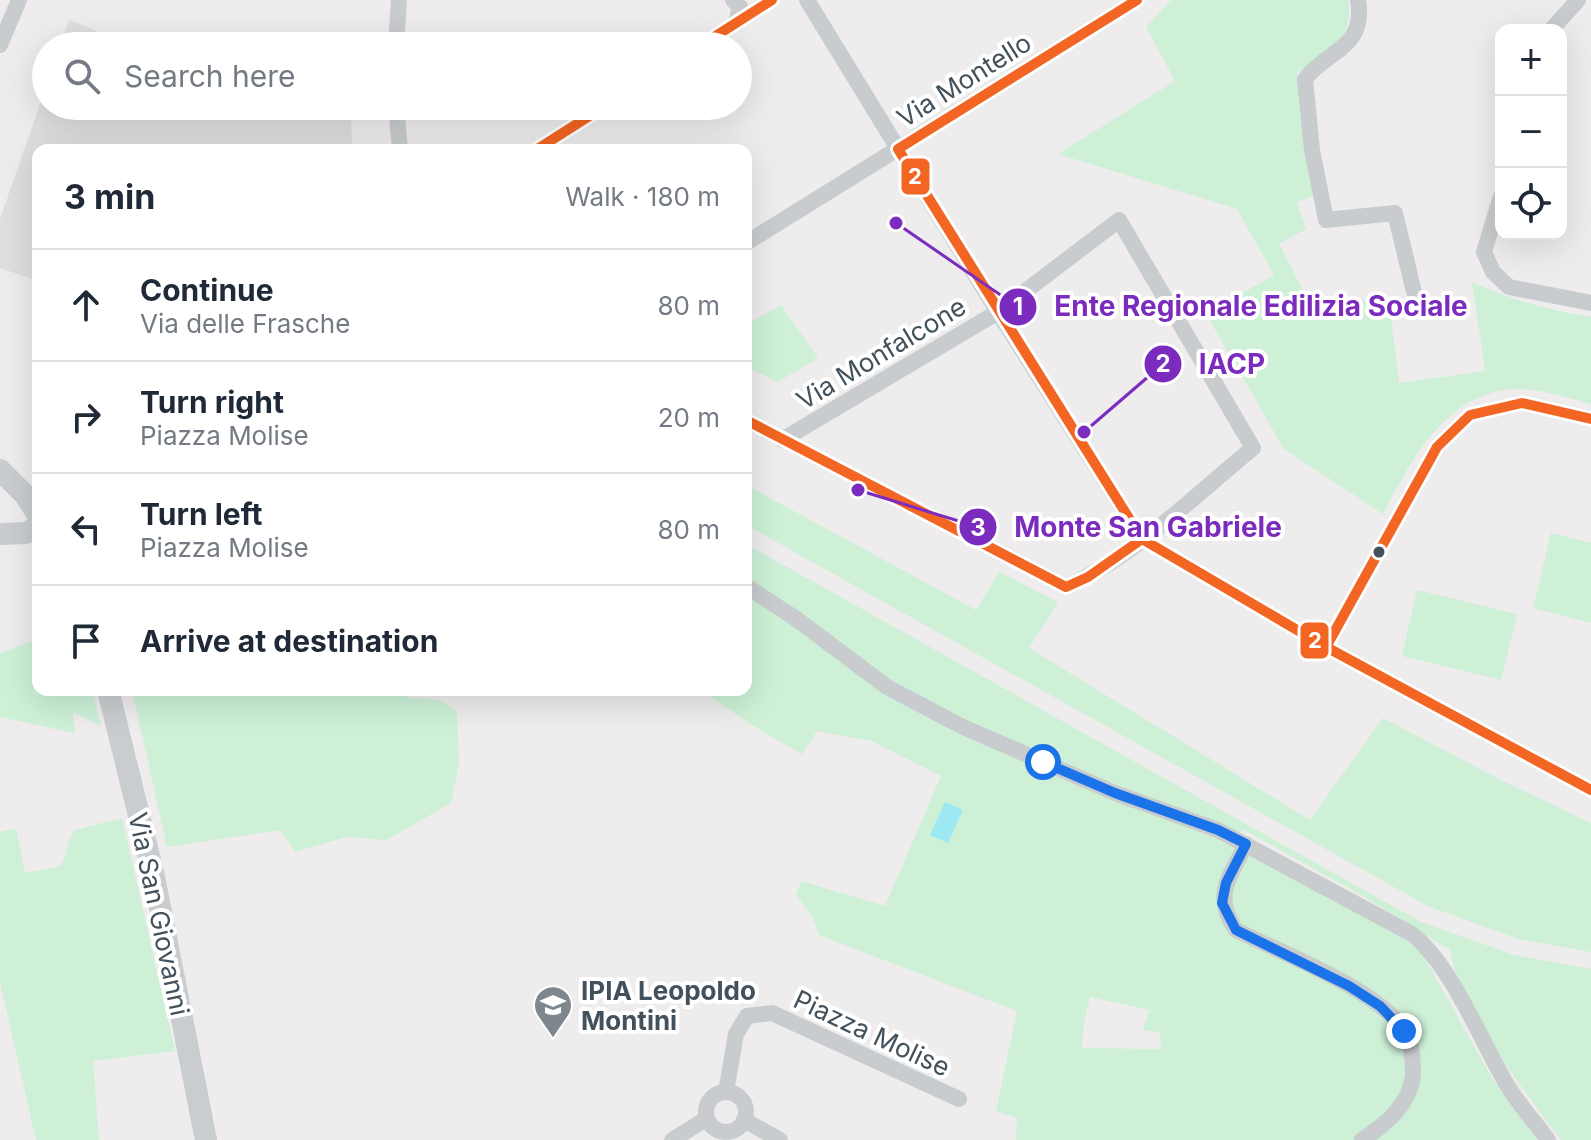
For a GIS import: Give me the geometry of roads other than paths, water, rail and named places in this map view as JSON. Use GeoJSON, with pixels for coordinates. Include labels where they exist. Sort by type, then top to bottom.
{"type":"FeatureCollection","features":[{"type":"Feature","properties":{"kind":"main road"},"geometry":{"type":"LineString","coordinates":[[0,470],[32,523]]}},
{"type":"Feature","properties":{"kind":"main road"},"geometry":{"type":"LineString","coordinates":[[0,534],[32,529]]}},
{"type":"Feature","properties":{"kind":"main road","name":"Via San Giovanni"},"geometry":{"type":"LineString","coordinates":[[109,696],[153,872],[206,1140]]}},
{"type":"Feature","properties":{"kind":"street"},"geometry":{"type":"LineString","coordinates":[[0,45],[19,0]]}},
{"type":"Feature","properties":{"kind":"street"},"geometry":{"type":"LineString","coordinates":[[397,32],[399,0]]}},
{"type":"Feature","properties":{"kind":"street"},"geometry":{"type":"LineString","coordinates":[[733,0],[740,7],[736,23]]}},
{"type":"Feature","properties":{"kind":"street"},"geometry":{"type":"LineString","coordinates":[[722,32],[772,0]]}},
{"type":"Feature","properties":{"kind":"street"},"geometry":{"type":"LineString","coordinates":[[807,0],[998,312],[1142,539],[1326,647],[1591,790]]}},
{"type":"Feature","properties":{"kind":"street","name":"Via Montello"},"geometry":{"type":"LineString","coordinates":[[752,239],[1137,0]]}},
{"type":"Feature","properties":{"kind":"street"},"geometry":{"type":"LineString","coordinates":[[1358,0],[1360,11],[1357,27],[1349,43],[1310,71],[1305,79],[1312,150],[1326,220],[1395,213],[1414,292]]}},
{"type":"Feature","properties":{"kind":"street"},"geometry":{"type":"LineString","coordinates":[[1556,24],[1578,0]]}},
{"type":"Feature","properties":{"kind":"street"},"geometry":{"type":"LineString","coordinates":[[397,120],[399,144]]}},
{"type":"Feature","properties":{"kind":"street"},"geometry":{"type":"LineString","coordinates":[[545,144],[583,120]]}},
{"type":"Feature","properties":{"kind":"street"},"geometry":{"type":"LineString","coordinates":[[1495,216],[1484,252],[1493,272],[1509,287],[1591,303]]}},
{"type":"Feature","properties":{"kind":"street","name":"Via Monfalcone"},"geometry":{"type":"LineString","coordinates":[[782,440],[998,312],[1119,220],[1253,448],[1142,539]]}},
{"type":"Feature","properties":{"kind":"street"},"geometry":{"type":"LineString","coordinates":[[1326,647],[1437,447],[1454,428],[1470,415],[1522,403],[1591,419]]}},
{"type":"Feature","properties":{"kind":"street"},"geometry":{"type":"LineString","coordinates":[[752,423],[1066,587],[1088,577],[1142,539]]}},
{"type":"Feature","properties":{"kind":"street"},"geometry":{"type":"LineString","coordinates":[[752,590],[887,687],[963,727],[1115,793],[1218,830],[1412,934],[1426,945],[1441,964],[1510,1089],[1548,1140]]}},
{"type":"Feature","properties":{"kind":"street"},"geometry":{"type":"LineString","coordinates":[[1246,844],[1226,883],[1222,903],[1236,930],[1349,986],[1380,1006],[1404,1031],[1414,1056],[1412,1085],[1400,1108],[1379,1129],[1362,1140]]}},
{"type":"Feature","properties":{"kind":"street","name":"Piazza Molise"},"geometry":{"type":"LineString","coordinates":[[726,1092],[736,1034],[747,1016],[772,1013],[959,1099]]}},
{"type":"Feature","properties":{"kind":"street"},"geometry":{"type":"LineString","coordinates":[[720,1092],[726,1092],[733,1093],[746,1107],[744,1120],[735,1130],[728,1132],[715,1129],[706,1119],[705,1112],[709,1100],[720,1092]]}},
{"type":"Feature","properties":{"kind":"street"},"geometry":{"type":"LineString","coordinates":[[672,1140],[706,1119]]}},
{"type":"Feature","properties":{"kind":"street"},"geometry":{"type":"LineString","coordinates":[[744,1120],[780,1140]]}},
{"type":"Feature","properties":{"kind":"water"},"geometry":{"type":"Polygon","coordinates":[[[945,802],[963,810],[948,843],[930,835],[945,802]]]}},
{"type":"Feature","properties":{"kind":"place","name":"Ente Regionale Edilizia Sociale"},"geometry":{"type":"Point","coordinates":[896,223]}},
{"type":"Feature","properties":{"kind":"place","name":"IACP"},"geometry":{"type":"Point","coordinates":[1084,432]}},
{"type":"Feature","properties":{"kind":"place","name":"Monte San Gabriele"},"geometry":{"type":"Point","coordinates":[858,490]}},
{"type":"Feature","properties":{"kind":"place","name":"IPIA Leopoldo Montini"},"geometry":{"type":"Point","coordinates":[553,1039]}}]}
